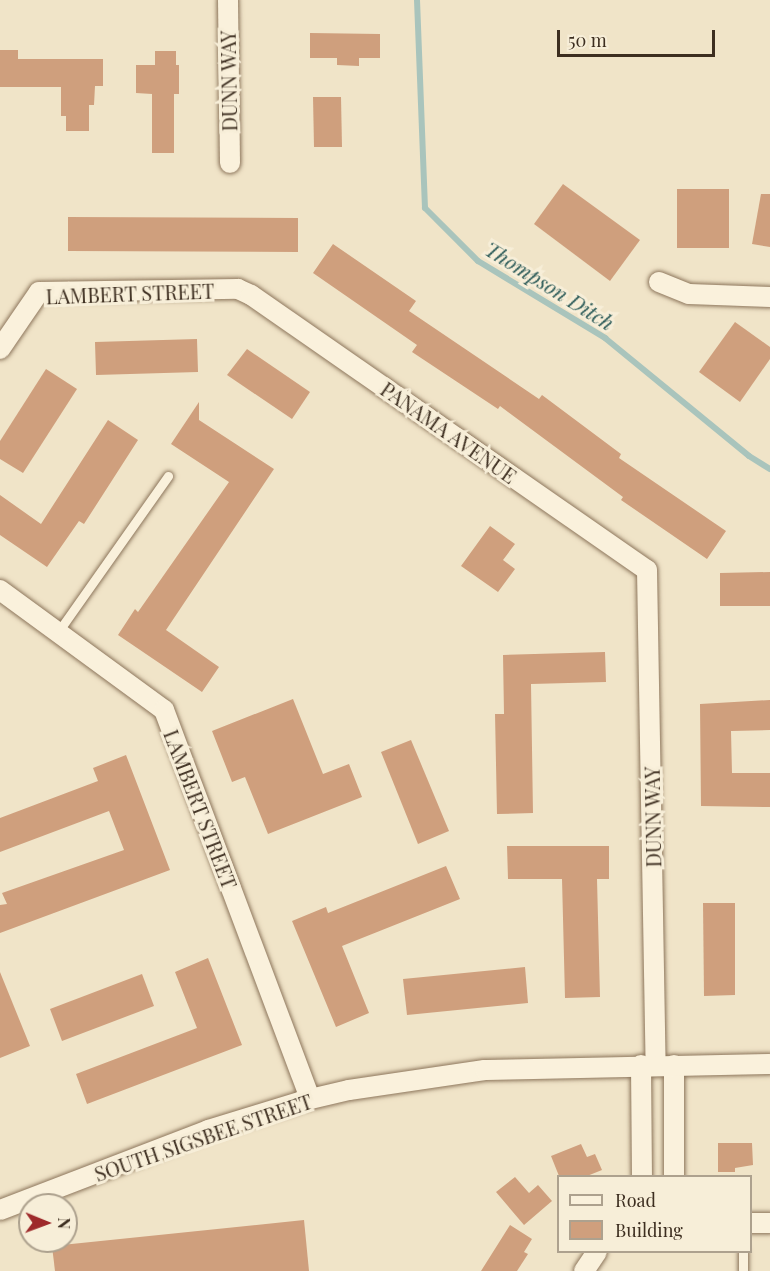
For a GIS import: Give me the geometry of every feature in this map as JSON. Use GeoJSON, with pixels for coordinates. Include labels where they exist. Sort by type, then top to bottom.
{"type":"FeatureCollection","features":[{"type":"Feature","properties":{"kind":"street","name":"DUNN WAY"},"geometry":{"type":"LineString","coordinates":[[228,0],[230,163]]}},
{"type":"Feature","properties":{"kind":"street"},"geometry":{"type":"LineString","coordinates":[[660,282],[689,294],[770,297]]}},
{"type":"Feature","properties":{"kind":"street","name":"LAMBERT STREET"},"geometry":{"type":"LineString","coordinates":[[0,349],[39,292],[237,289],[251,295]]}},
{"type":"Feature","properties":{"kind":"street","name":"PANAMA AVENUE"},"geometry":{"type":"LineString","coordinates":[[251,295],[647,570]]}},
{"type":"Feature","properties":{"kind":"street","name":"DUNN WAY"},"geometry":{"type":"LineString","coordinates":[[647,570],[657,1065]]}},
{"type":"Feature","properties":{"kind":"street","name":"LAMBERT STREET"},"geometry":{"type":"LineString","coordinates":[[0,590],[164,710],[310,1098]]}},
{"type":"Feature","properties":{"kind":"street","name":"SOUTH SIGSBEE STREET"},"geometry":{"type":"LineString","coordinates":[[0,1210],[208,1130],[310,1098],[388,1083],[485,1070],[770,1064]]}},
{"type":"Feature","properties":{"kind":"street"},"geometry":{"type":"LineString","coordinates":[[642,1175],[657,1065]]}},
{"type":"Feature","properties":{"kind":"street"},"geometry":{"type":"LineString","coordinates":[[657,1065],[674,1175]]}},
{"type":"Feature","properties":{"kind":"street"},"geometry":{"type":"LineString","coordinates":[[752,1223],[770,1223]]}},
{"type":"Feature","properties":{"kind":"lane"},"geometry":{"type":"LineString","coordinates":[[58,632],[168,476]]}},
{"type":"Feature","properties":{"kind":"lane"},"geometry":{"type":"LineString","coordinates":[[742,1271],[743,1253]]}},
{"type":"Feature","properties":{"kind":"building"},"geometry":{"type":"Polygon","coordinates":[[[310,33],[380,34],[380,58],[359,58],[359,66],[337,65],[337,58],[310,58],[310,33]]]}},
{"type":"Feature","properties":{"kind":"building"},"geometry":{"type":"Polygon","coordinates":[[[0,50],[18,50],[18,59],[103,59],[103,86],[95,86],[94,105],[89,105],[89,131],[66,131],[66,116],[61,116],[61,87],[0,87],[0,50]]]}},
{"type":"Feature","properties":{"kind":"building"},"geometry":{"type":"Polygon","coordinates":[[[155,51],[176,51],[176,65],[179,65],[179,94],[174,94],[174,153],[152,153],[152,94],[136,93],[136,65],[155,65],[155,51]]]}},
{"type":"Feature","properties":{"kind":"building"},"geometry":{"type":"Polygon","coordinates":[[[313,97],[341,97],[342,147],[314,147],[313,97]]]}},
{"type":"Feature","properties":{"kind":"building"},"geometry":{"type":"Polygon","coordinates":[[[563,184],[640,240],[610,281],[534,224],[563,184]]]}},
{"type":"Feature","properties":{"kind":"building"},"geometry":{"type":"Polygon","coordinates":[[[677,189],[729,189],[729,248],[677,248],[677,189]]]}},
{"type":"Feature","properties":{"kind":"building"},"geometry":{"type":"Polygon","coordinates":[[[761,194],[770,194],[770,247],[752,244],[761,194]]]}},
{"type":"Feature","properties":{"kind":"building"},"geometry":{"type":"Polygon","coordinates":[[[68,217],[298,218],[298,252],[68,251],[68,217]]]}},
{"type":"Feature","properties":{"kind":"building"},"geometry":{"type":"Polygon","coordinates":[[[333,244],[416,301],[409,311],[539,399],[542,395],[621,454],[619,458],[726,531],[707,559],[621,500],[623,497],[500,406],[498,409],[412,352],[417,345],[313,273],[333,244]]]}},
{"type":"Feature","properties":{"kind":"building"},"geometry":{"type":"Polygon","coordinates":[[[735,322],[770,347],[770,359],[740,402],[699,372],[735,322]]]}},
{"type":"Feature","properties":{"kind":"building"},"geometry":{"type":"Polygon","coordinates":[[[197,339],[198,372],[96,375],[95,342],[197,339]]]}},
{"type":"Feature","properties":{"kind":"building"},"geometry":{"type":"Polygon","coordinates":[[[247,349],[310,392],[292,419],[227,375],[247,349]]]}},
{"type":"Feature","properties":{"kind":"building"},"geometry":{"type":"Polygon","coordinates":[[[46,369],[77,389],[23,473],[0,459],[0,441],[46,369]]]}},
{"type":"Feature","properties":{"kind":"building"},"geometry":{"type":"Polygon","coordinates":[[[199,402],[199,420],[274,469],[166,630],[219,667],[202,692],[118,635],[135,609],[138,612],[229,482],[171,444],[199,402]]]}},
{"type":"Feature","properties":{"kind":"building"},"geometry":{"type":"Polygon","coordinates":[[[108,420],[138,440],[84,524],[79,521],[47,567],[0,535],[0,495],[41,524],[108,420]]]}},
{"type":"Feature","properties":{"kind":"building"},"geometry":{"type":"Polygon","coordinates":[[[490,526],[515,544],[503,560],[515,569],[498,592],[461,566],[490,526]]]}},
{"type":"Feature","properties":{"kind":"building"},"geometry":{"type":"Polygon","coordinates":[[[770,572],[770,606],[720,606],[720,573],[770,572]]]}},
{"type":"Feature","properties":{"kind":"building"},"geometry":{"type":"Polygon","coordinates":[[[605,652],[606,682],[531,684],[533,813],[497,814],[495,714],[504,714],[503,655],[605,652]]]}},
{"type":"Feature","properties":{"kind":"building"},"geometry":{"type":"Polygon","coordinates":[[[293,699],[323,774],[349,764],[362,797],[268,834],[245,777],[232,782],[212,731],[293,699]]]}},
{"type":"Feature","properties":{"kind":"building"},"geometry":{"type":"Polygon","coordinates":[[[770,700],[770,730],[731,731],[732,773],[770,773],[770,807],[701,806],[700,704],[770,700]]]}},
{"type":"Feature","properties":{"kind":"building"},"geometry":{"type":"Polygon","coordinates":[[[411,740],[449,831],[418,844],[381,752],[411,740]]]}},
{"type":"Feature","properties":{"kind":"building"},"geometry":{"type":"Polygon","coordinates":[[[126,755],[170,870],[0,933],[0,905],[7,904],[2,893],[124,850],[109,811],[0,852],[0,818],[98,781],[93,768],[126,755]]]}},
{"type":"Feature","properties":{"kind":"building"},"geometry":{"type":"Polygon","coordinates":[[[507,846],[609,846],[609,879],[597,879],[600,997],[565,998],[562,879],[508,879],[507,846]]]}},
{"type":"Feature","properties":{"kind":"building"},"geometry":{"type":"Polygon","coordinates":[[[446,866],[460,899],[342,946],[369,1013],[336,1027],[292,921],[326,907],[328,913],[446,866]]]}},
{"type":"Feature","properties":{"kind":"building"},"geometry":{"type":"Polygon","coordinates":[[[703,903],[735,903],[735,995],[704,996],[703,903]]]}},
{"type":"Feature","properties":{"kind":"building"},"geometry":{"type":"Polygon","coordinates":[[[208,958],[242,1045],[87,1104],[76,1074],[197,1028],[175,972],[208,958]]]}},
{"type":"Feature","properties":{"kind":"building"},"geometry":{"type":"Polygon","coordinates":[[[525,967],[528,1003],[407,1015],[403,979],[525,967]]]}},
{"type":"Feature","properties":{"kind":"building"},"geometry":{"type":"Polygon","coordinates":[[[0,972],[30,1046],[0,1058],[0,972]]]}},
{"type":"Feature","properties":{"kind":"building"},"geometry":{"type":"Polygon","coordinates":[[[142,974],[154,1006],[62,1041],[50,1009],[142,974]]]}},
{"type":"Feature","properties":{"kind":"building"},"geometry":{"type":"Polygon","coordinates":[[[718,1143],[752,1143],[753,1165],[735,1168],[735,1172],[718,1172],[718,1143]]]}},
{"type":"Feature","properties":{"kind":"building"},"geometry":{"type":"Polygon","coordinates":[[[581,1144],[587,1157],[595,1154],[602,1170],[590,1175],[559,1175],[551,1156],[581,1144]]]}},
{"type":"Feature","properties":{"kind":"building"},"geometry":{"type":"Polygon","coordinates":[[[515,1177],[529,1193],[538,1185],[552,1201],[524,1225],[496,1192],[515,1177]]]}},
{"type":"Feature","properties":{"kind":"building"},"geometry":{"type":"Polygon","coordinates":[[[304,1220],[309,1271],[55,1271],[53,1253],[78,1253],[78,1243],[304,1220]]]}},
{"type":"Feature","properties":{"kind":"building"},"geometry":{"type":"Polygon","coordinates":[[[510,1225],[532,1239],[524,1252],[528,1254],[517,1271],[481,1271],[510,1225]]]}},
{"type":"Feature","properties":{"kind":"waterway","name":"Thompson Ditch"},"geometry":{"type":"LineString","coordinates":[[417,0],[425,208],[478,261],[605,338],[749,456],[770,469]]}}]}
